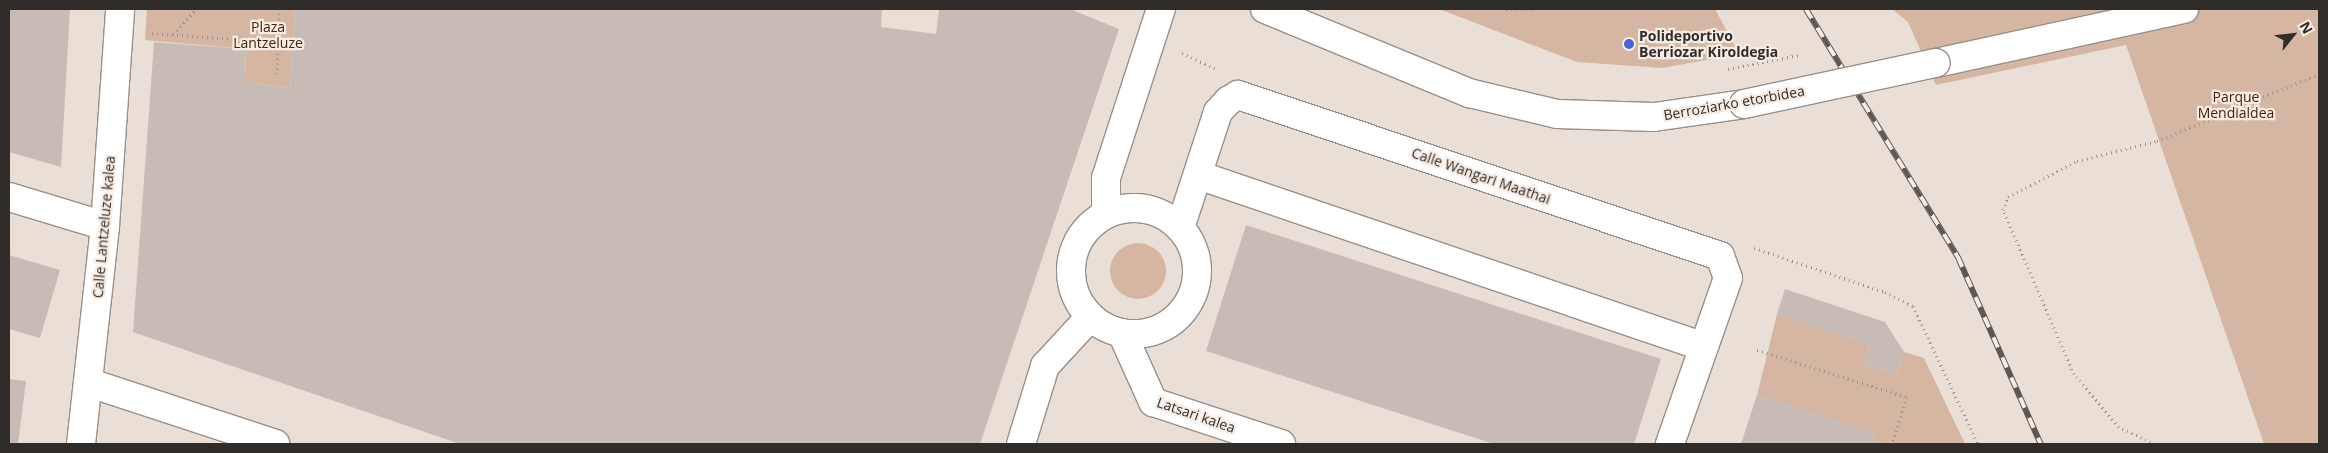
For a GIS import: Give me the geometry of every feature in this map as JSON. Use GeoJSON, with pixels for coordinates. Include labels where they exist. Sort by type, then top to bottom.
{"type":"FeatureCollection","features":[{"type":"Feature","properties":{"kind":"street","name":"Calle Lantzeluze kalea"},"geometry":{"type":"LineString","coordinates":[[81,444],[90,383],[105,226],[120,9]]}},
{"type":"Feature","properties":{"kind":"street"},"geometry":{"type":"LineString","coordinates":[[1106,214],[1106,178],[1161,9]]}},
{"type":"Feature","properties":{"kind":"street","name":"Berroziarko etorbidea"},"geometry":{"type":"LineString","coordinates":[[1265,9],[1469,93],[1557,114],[1654,116],[1744,104],[2184,9]]}},
{"type":"Feature","properties":{"kind":"street","name":"Calle Wangari Maathai"},"geometry":{"type":"LineString","coordinates":[[1180,228],[1218,112],[1238,95],[1720,256],[1728,278],[1670,444]]}},
{"type":"Feature","properties":{"kind":"street"},"geometry":{"type":"LineString","coordinates":[[1198,175],[1704,347]]}},
{"type":"Feature","properties":{"kind":"street"},"geometry":{"type":"LineString","coordinates":[[9,197],[105,226]]}},
{"type":"Feature","properties":{"kind":"street"},"geometry":{"type":"LineString","coordinates":[[1125,208],[1145,209],[1164,216],[1180,228],[1190,244],[1197,263],[1196,283],[1189,302],[1177,318],[1160,329],[1141,334],[1122,333],[1105,328],[1090,317],[1078,301],[1071,282],[1071,261],[1078,242],[1089,226],[1106,214],[1125,208]]}},
{"type":"Feature","properties":{"kind":"street"},"geometry":{"type":"LineString","coordinates":[[1021,444],[1045,366],[1090,317]]}},
{"type":"Feature","properties":{"kind":"street","name":"Latsari kalea"},"geometry":{"type":"LineString","coordinates":[[1122,333],[1152,402],[1281,444]]}},
{"type":"Feature","properties":{"kind":"street"},"geometry":{"type":"LineString","coordinates":[[90,383],[275,444]]}},
{"type":"Feature","properties":{"kind":"path"},"geometry":{"type":"LineString","coordinates":[[173,35],[196,9]]}},
{"type":"Feature","properties":{"kind":"path"},"geometry":{"type":"LineString","coordinates":[[276,74],[279,9]]}},
{"type":"Feature","properties":{"kind":"path"},"geometry":{"type":"LineString","coordinates":[[1506,9],[1532,9]]}},
{"type":"Feature","properties":{"kind":"path"},"geometry":{"type":"LineString","coordinates":[[149,33],[278,42]]}},
{"type":"Feature","properties":{"kind":"path"},"geometry":{"type":"LineString","coordinates":[[2155,444],[2119,427],[2074,374],[2003,210],[2008,197],[2077,161],[2157,141],[2319,74]]}},
{"type":"Feature","properties":{"kind":"path"},"geometry":{"type":"LineString","coordinates":[[1786,260],[1886,292],[1913,306],[1978,444]]}},
{"type":"Feature","properties":{"kind":"path"},"geometry":{"type":"LineString","coordinates":[[1757,350],[1907,396],[1892,444]]}},
{"type":"Feature","properties":{"kind":"green space","name":"Plaza Lantzeluze"},"geometry":{"type":"Polygon","coordinates":[[[147,9],[295,9],[290,88],[245,82],[246,49],[145,40],[147,9]]]}},
{"type":"Feature","properties":{"kind":"green space","name":"Polideportivo Berriozar Kiroldegia"},"geometry":{"type":"Polygon","coordinates":[[[1439,9],[1715,9],[1739,54],[1662,68],[1577,62],[1439,9]]]}},
{"type":"Feature","properties":{"kind":"green space","name":"Parque Mendialdea"},"geometry":{"type":"Polygon","coordinates":[[[1892,9],[2319,9],[2319,444],[2264,444],[2126,45],[1936,85],[1908,22],[1892,9]]]}},
{"type":"Feature","properties":{"kind":"green space"},"geometry":{"type":"Polygon","coordinates":[[[1138,243],[1149,245],[1158,251],[1164,260],[1166,271],[1164,282],[1158,291],[1149,297],[1138,299],[1127,297],[1118,291],[1112,282],[1110,271],[1112,260],[1118,251],[1127,245],[1138,243]]]}},
{"type":"Feature","properties":{"kind":"green space"},"geometry":{"type":"Polygon","coordinates":[[[1777,314],[1870,345],[1864,364],[1896,374],[1904,352],[1924,358],[1965,444],[1872,444],[1875,434],[1757,395],[1777,314]]]}},
{"type":"Feature","properties":{"kind":"building"},"geometry":{"type":"Polygon","coordinates":[[[9,9],[70,9],[61,167],[9,152],[9,9]]]}},
{"type":"Feature","properties":{"kind":"building"},"geometry":{"type":"Polygon","coordinates":[[[295,9],[882,9],[881,27],[936,34],[939,9],[1070,9],[1119,29],[980,444],[460,444],[133,332],[154,42],[246,49],[245,82],[290,88],[295,9]]]}},
{"type":"Feature","properties":{"kind":"building"},"geometry":{"type":"Polygon","coordinates":[[[1246,225],[1661,359],[1634,444],[1494,444],[1206,351],[1246,225]]]}},
{"type":"Feature","properties":{"kind":"building"},"geometry":{"type":"Polygon","coordinates":[[[9,255],[60,270],[40,338],[9,329],[9,255]]]}},
{"type":"Feature","properties":{"kind":"building"},"geometry":{"type":"Polygon","coordinates":[[[1785,289],[1885,322],[1904,352],[1896,374],[1864,364],[1870,345],[1777,314],[1785,289]]]}},
{"type":"Feature","properties":{"kind":"building"},"geometry":{"type":"Polygon","coordinates":[[[9,379],[26,381],[18,444],[9,444],[9,379]]]}},
{"type":"Feature","properties":{"kind":"building"},"geometry":{"type":"Polygon","coordinates":[[[1757,395],[1875,434],[1872,444],[1741,444],[1757,395]]]}},
{"type":"Feature","properties":{"kind":"railway"},"geometry":{"type":"LineString","coordinates":[[1806,9],[1958,257],[2041,444]]}},
{"type":"Feature","properties":{"kind":"place","name":"Polideportivo Berriozar Kiroldegia"},"geometry":{"type":"Point","coordinates":[1629,44]}}]}
